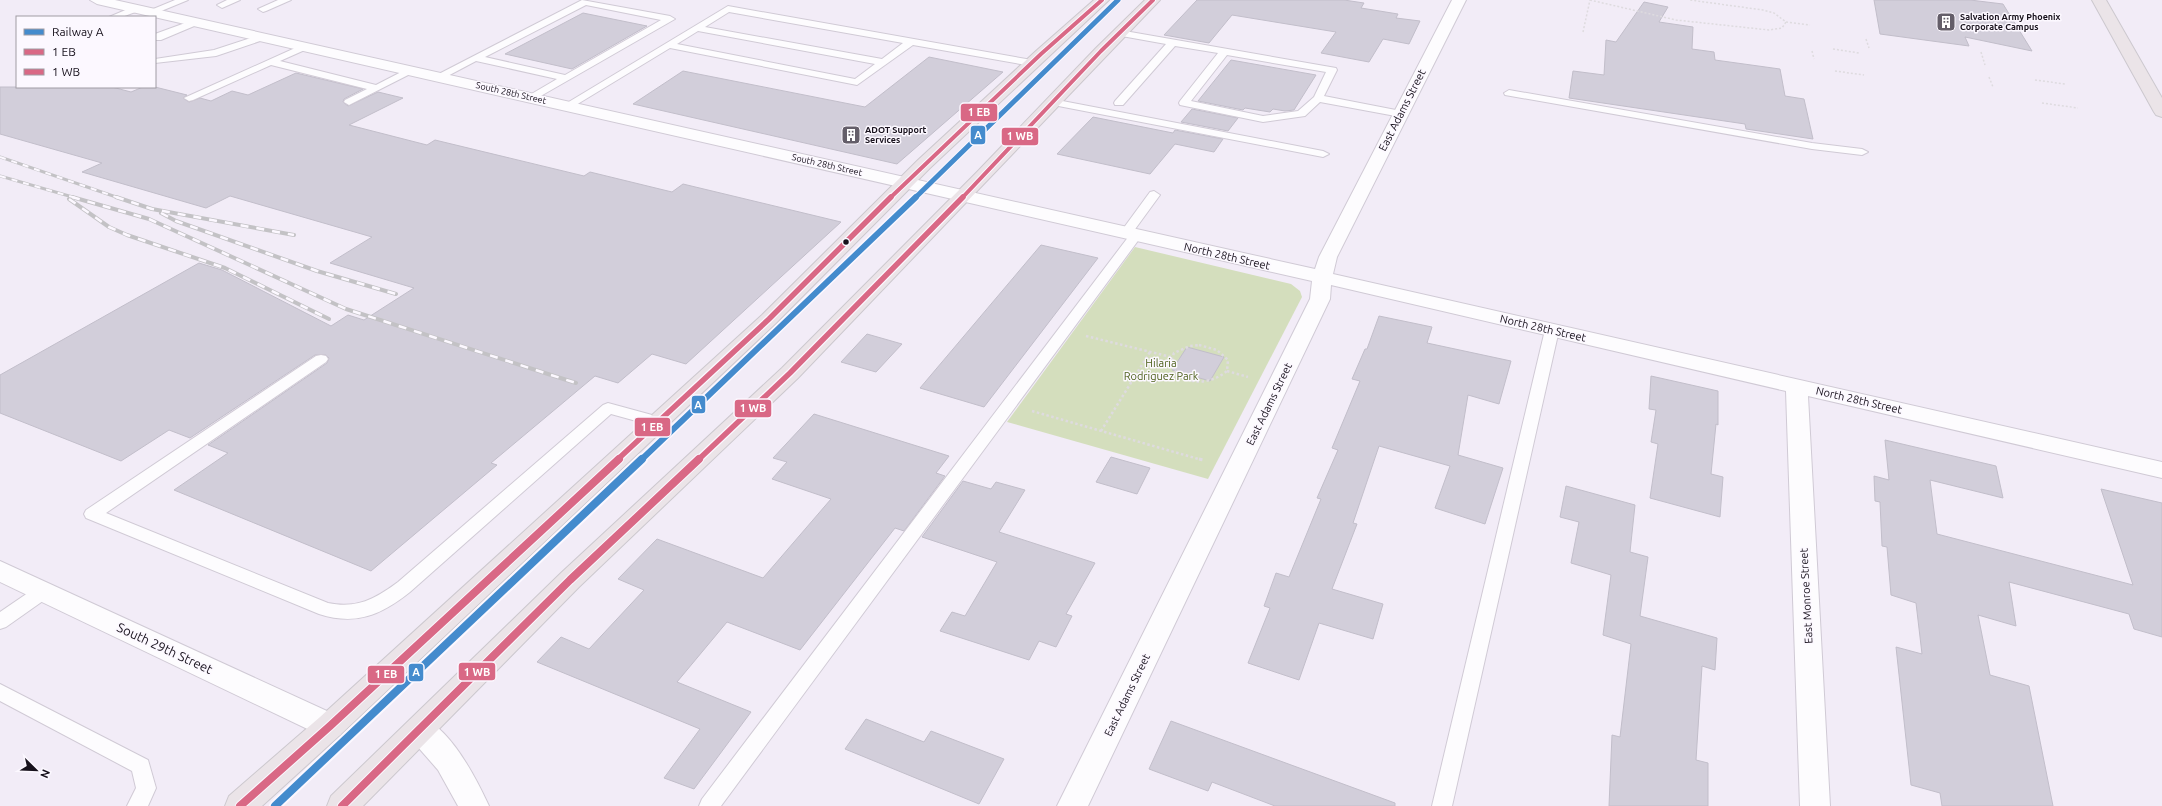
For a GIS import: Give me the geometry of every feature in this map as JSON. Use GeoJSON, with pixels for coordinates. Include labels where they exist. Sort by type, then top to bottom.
{"type":"FeatureCollection","features":[{"type":"Feature","properties":{"kind":"main road"},"geometry":{"type":"LineString","coordinates":[[240,806],[330,726],[915,185],[1032,63],[1102,0]]}},
{"type":"Feature","properties":{"kind":"main road"},"geometry":{"type":"LineString","coordinates":[[342,806],[570,580],[790,373],[963,196],[1052,102],[1153,0]]}},
{"type":"Feature","properties":{"kind":"main road"},"geometry":{"type":"LineString","coordinates":[[2099,0],[2162,112]]}},
{"type":"Feature","properties":{"kind":"street","name":"South 28th Street"},"geometry":{"type":"LineString","coordinates":[[97,0],[915,185]]}},
{"type":"Feature","properties":{"kind":"street","name":"East Adams Street"},"geometry":{"type":"LineString","coordinates":[[1072,806],[1320,299],[1322,278],[1328,257],[1401,114],[1454,1]]}},
{"type":"Feature","properties":{"kind":"street","name":"North 28th Street"},"geometry":{"type":"LineString","coordinates":[[915,185],[2162,470]]}},
{"type":"Feature","properties":{"kind":"street","name":"East Monroe Street"},"geometry":{"type":"LineString","coordinates":[[1797,386],[1815,806]]}},
{"type":"Feature","properties":{"kind":"street","name":"South 29th Street"},"geometry":{"type":"LineString","coordinates":[[0,571],[330,726]]}},
{"type":"Feature","properties":{"kind":"street"},"geometry":{"type":"LineString","coordinates":[[420,729],[449,761],[474,806]]}},
{"type":"Feature","properties":{"kind":"lane"},"geometry":{"type":"LineString","coordinates":[[151,12],[183,0]]}},
{"type":"Feature","properties":{"kind":"lane"},"geometry":{"type":"LineString","coordinates":[[222,5],[235,0]]}},
{"type":"Feature","properties":{"kind":"lane"},"geometry":{"type":"LineString","coordinates":[[263,9],[286,0]]}},
{"type":"Feature","properties":{"kind":"lane"},"geometry":{"type":"LineString","coordinates":[[734,9],[739,0]]}},
{"type":"Feature","properties":{"kind":"lane"},"geometry":{"type":"LineString","coordinates":[[438,77],[585,2],[670,19],[532,98]]}},
{"type":"Feature","properties":{"kind":"lane"},"geometry":{"type":"LineString","coordinates":[[117,16],[135,9]]}},
{"type":"Feature","properties":{"kind":"lane"},"geometry":{"type":"LineString","coordinates":[[567,106],[728,9],[1032,63]]}},
{"type":"Feature","properties":{"kind":"lane"},"geometry":{"type":"LineString","coordinates":[[156,37],[158,38],[196,22]]}},
{"type":"Feature","properties":{"kind":"lane"},"geometry":{"type":"LineString","coordinates":[[697,28],[883,62]]}},
{"type":"Feature","properties":{"kind":"lane"},"geometry":{"type":"LineString","coordinates":[[1120,33],[1225,51],[1332,70],[1318,98],[1301,114],[1263,119],[1184,103],[1225,51]]}},
{"type":"Feature","properties":{"kind":"lane"},"geometry":{"type":"LineString","coordinates":[[157,61],[216,53],[263,38]]}},
{"type":"Feature","properties":{"kind":"lane"},"geometry":{"type":"LineString","coordinates":[[669,45],[857,82],[912,41]]}},
{"type":"Feature","properties":{"kind":"lane"},"geometry":{"type":"LineString","coordinates":[[1119,103],[1172,42]]}},
{"type":"Feature","properties":{"kind":"lane"},"geometry":{"type":"LineString","coordinates":[[189,98],[304,47]]}},
{"type":"Feature","properties":{"kind":"lane"},"geometry":{"type":"LineString","coordinates":[[475,58],[566,78]]}},
{"type":"Feature","properties":{"kind":"lane"},"geometry":{"type":"LineString","coordinates":[[270,62],[377,88]]}},
{"type":"Feature","properties":{"kind":"lane"},"geometry":{"type":"LineString","coordinates":[[349,102],[411,71]]}},
{"type":"Feature","properties":{"kind":"lane"},"geometry":{"type":"LineString","coordinates":[[1509,93],[1812,146],[1862,152]]}},
{"type":"Feature","properties":{"kind":"lane"},"geometry":{"type":"LineString","coordinates":[[1318,98],[1401,114]]}},
{"type":"Feature","properties":{"kind":"lane"},"geometry":{"type":"LineString","coordinates":[[1052,102],[1323,154]]}},
{"type":"Feature","properties":{"kind":"lane"},"geometry":{"type":"LineString","coordinates":[[709,806],[1131,234],[1154,195]]}},
{"type":"Feature","properties":{"kind":"lane"},"geometry":{"type":"LineString","coordinates":[[1442,806],[1499,553],[1552,330]]}},
{"type":"Feature","properties":{"kind":"lane"},"geometry":{"type":"LineString","coordinates":[[321,359],[92,514],[325,609],[340,614],[351,614],[374,607],[404,587],[608,408],[658,422]]}},
{"type":"Feature","properties":{"kind":"lane"},"geometry":{"type":"LineString","coordinates":[[0,622],[44,591]]}},
{"type":"Feature","properties":{"kind":"lane"},"geometry":{"type":"LineString","coordinates":[[0,692],[141,766],[146,788],[137,806]]}},
{"type":"Feature","properties":{"kind":"path"},"geometry":{"type":"LineString","coordinates":[[1583,32],[1590,0],[1690,22],[1769,30],[1782,28],[1786,22]]}},
{"type":"Feature","properties":{"kind":"path"},"geometry":{"type":"LineString","coordinates":[[1690,0],[1763,10],[1774,14],[1786,22],[1810,25]]}},
{"type":"Feature","properties":{"kind":"path"},"geometry":{"type":"LineString","coordinates":[[1866,39],[1869,48]]}},
{"type":"Feature","properties":{"kind":"path"},"geometry":{"type":"LineString","coordinates":[[1833,49],[1859,54]]}},
{"type":"Feature","properties":{"kind":"path"},"geometry":{"type":"LineString","coordinates":[[1812,51],[1814,59]]}},
{"type":"Feature","properties":{"kind":"path"},"geometry":{"type":"LineString","coordinates":[[1981,52],[1985,65]]}},
{"type":"Feature","properties":{"kind":"path"},"geometry":{"type":"LineString","coordinates":[[1835,71],[1864,75]]}},
{"type":"Feature","properties":{"kind":"path"},"geometry":{"type":"LineString","coordinates":[[1989,77],[1993,87]]}},
{"type":"Feature","properties":{"kind":"path"},"geometry":{"type":"LineString","coordinates":[[2035,80],[2064,84]]}},
{"type":"Feature","properties":{"kind":"path"},"geometry":{"type":"LineString","coordinates":[[2042,103],[2078,108]]}},
{"type":"Feature","properties":{"kind":"path"},"geometry":{"type":"LineString","coordinates":[[1081,342],[1090,329]]}},
{"type":"Feature","properties":{"kind":"path"},"geometry":{"type":"LineString","coordinates":[[1086,336],[1171,357]]}},
{"type":"Feature","properties":{"kind":"path"},"geometry":{"type":"LineString","coordinates":[[1227,371],[1228,360],[1224,355],[1209,347],[1190,346],[1181,348],[1171,357],[1170,364],[1172,370],[1177,375],[1194,382],[1213,380],[1227,371],[1248,377]]}},
{"type":"Feature","properties":{"kind":"path"},"geometry":{"type":"LineString","coordinates":[[1100,431],[1150,352]]}},
{"type":"Feature","properties":{"kind":"path"},"geometry":{"type":"LineString","coordinates":[[1036,405],[1032,412],[1204,460]]}},
{"type":"Feature","properties":{"kind":"green space","name":"Hilaria Rodriguez Park"},"geometry":{"type":"Polygon","coordinates":[[[1135,247],[1291,284],[1300,291],[1302,297],[1208,479],[1007,422],[1135,247]]]}},
{"type":"Feature","properties":{"kind":"building"},"geometry":{"type":"Polygon","coordinates":[[[1197,0],[1344,0],[1364,3],[1361,8],[1398,14],[1396,18],[1420,21],[1409,44],[1383,39],[1369,62],[1321,53],[1336,32],[1232,15],[1209,43],[1164,35],[1197,0]]]}},
{"type":"Feature","properties":{"kind":"building","name":"Salvation Army Phoenix Corporate Campus"},"geometry":{"type":"Polygon","coordinates":[[[1874,0],[1970,0],[2003,4],[2032,51],[1965,37],[1969,46],[1880,34],[1874,0]]]}},
{"type":"Feature","properties":{"kind":"building"},"geometry":{"type":"Polygon","coordinates":[[[1644,2],[1668,7],[1659,22],[1693,27],[1692,49],[1714,52],[1715,60],[1780,69],[1785,96],[1804,99],[1813,139],[1746,129],[1745,124],[1569,98],[1573,71],[1604,75],[1606,40],[1616,42],[1644,2]]]}},
{"type":"Feature","properties":{"kind":"building"},"geometry":{"type":"Polygon","coordinates":[[[583,13],[647,26],[572,69],[505,54],[583,13]]]}},
{"type":"Feature","properties":{"kind":"building","name":"ADOT Support Services"},"geometry":{"type":"Polygon","coordinates":[[[929,57],[1003,72],[897,164],[633,104],[683,71],[865,107],[929,57]]]}},
{"type":"Feature","properties":{"kind":"building"},"geometry":{"type":"Polygon","coordinates":[[[1231,60],[1316,75],[1294,110],[1285,111],[1273,109],[1270,112],[1245,108],[1243,110],[1198,101],[1231,60]]]}},
{"type":"Feature","properties":{"kind":"building"},"geometry":{"type":"Polygon","coordinates":[[[296,73],[363,89],[344,99],[343,102],[348,106],[378,92],[403,98],[349,125],[427,145],[435,140],[584,176],[590,172],[672,192],[683,184],[841,222],[686,364],[652,354],[618,383],[595,376],[491,463],[497,465],[371,571],[174,490],[228,453],[208,445],[327,363],[329,358],[326,355],[315,355],[190,438],[169,430],[121,461],[0,413],[0,375],[199,263],[222,270],[331,326],[348,315],[364,320],[414,288],[330,263],[372,237],[230,196],[206,208],[82,172],[102,163],[0,134],[0,87],[116,88],[131,92],[141,88],[156,87],[187,95],[183,98],[189,102],[200,98],[211,101],[232,91],[248,95],[296,73]]]}},
{"type":"Feature","properties":{"kind":"building"},"geometry":{"type":"Polygon","coordinates":[[[1192,109],[1238,118],[1228,131],[1181,122],[1192,109]]]}},
{"type":"Feature","properties":{"kind":"building"},"geometry":{"type":"Polygon","coordinates":[[[1093,117],[1173,133],[1175,130],[1223,139],[1214,152],[1175,144],[1150,174],[1057,154],[1093,117]]]}},
{"type":"Feature","properties":{"kind":"building"},"geometry":{"type":"Polygon","coordinates":[[[1041,245],[1098,258],[984,407],[920,388],[1041,245]]]}},
{"type":"Feature","properties":{"kind":"building"},"geometry":{"type":"Polygon","coordinates":[[[1379,316],[1432,327],[1427,343],[1511,361],[1499,404],[1468,395],[1458,455],[1503,468],[1485,524],[1435,508],[1450,466],[1379,446],[1353,523],[1357,524],[1332,589],[1383,604],[1373,639],[1319,623],[1299,680],[1248,663],[1270,608],[1264,606],[1276,573],[1289,577],[1321,499],[1317,498],[1338,450],[1332,448],[1360,381],[1352,379],[1365,349],[1367,349],[1379,316]]]}},
{"type":"Feature","properties":{"kind":"building"},"geometry":{"type":"Polygon","coordinates":[[[867,334],[902,344],[876,372],[841,362],[867,334]]]}},
{"type":"Feature","properties":{"kind":"building"},"geometry":{"type":"Polygon","coordinates":[[[1187,347],[1224,357],[1210,381],[1172,370],[1187,347]]]}},
{"type":"Feature","properties":{"kind":"building"},"geometry":{"type":"Polygon","coordinates":[[[1651,376],[1718,391],[1718,425],[1716,424],[1711,474],[1723,477],[1720,517],[1650,498],[1658,444],[1651,442],[1656,410],[1649,409],[1651,376]]]}},
{"type":"Feature","properties":{"kind":"building"},"geometry":{"type":"Polygon","coordinates":[[[814,414],[949,456],[936,473],[945,476],[904,531],[895,528],[800,650],[727,622],[677,682],[751,712],[694,789],[664,778],[700,729],[537,662],[561,637],[589,649],[644,590],[618,579],[657,539],[763,578],[831,499],[772,479],[787,462],[773,458],[814,414]]]}},
{"type":"Feature","properties":{"kind":"building"},"geometry":{"type":"Polygon","coordinates":[[[1885,440],[1996,466],[2003,498],[1930,480],[1937,534],[2133,585],[2101,489],[2162,503],[2162,637],[2134,629],[2129,614],[2009,582],[2016,626],[1978,615],[1990,675],[2029,686],[2053,806],[1942,806],[1940,793],[1911,785],[1896,647],[1922,654],[1916,603],[1891,595],[1887,547],[1882,546],[1880,502],[1875,501],[1874,476],[1889,480],[1885,440]]]}},
{"type":"Feature","properties":{"kind":"building"},"geometry":{"type":"Polygon","coordinates":[[[1111,457],[1150,468],[1137,494],[1096,482],[1111,457]]]}},
{"type":"Feature","properties":{"kind":"building"},"geometry":{"type":"Polygon","coordinates":[[[963,481],[991,489],[996,482],[1025,490],[999,532],[1095,563],[1066,614],[1072,616],[1056,647],[1039,641],[1029,660],[940,631],[952,612],[965,616],[997,562],[922,537],[963,481]]]}},
{"type":"Feature","properties":{"kind":"building"},"geometry":{"type":"Polygon","coordinates":[[[1566,486],[1635,505],[1630,552],[1648,557],[1640,616],[1717,638],[1715,670],[1702,666],[1696,760],[1708,763],[1708,806],[1609,806],[1612,735],[1620,737],[1631,644],[1603,635],[1611,575],[1571,563],[1579,522],[1560,517],[1566,486]]]}},
{"type":"Feature","properties":{"kind":"building"},"geometry":{"type":"Polygon","coordinates":[[[866,719],[924,742],[931,731],[1004,759],[979,804],[845,749],[866,719]]]}},
{"type":"Feature","properties":{"kind":"building"},"geometry":{"type":"Polygon","coordinates":[[[1171,721],[1395,803],[1395,806],[1275,806],[1212,782],[1208,791],[1149,769],[1171,721]]]}},
{"type":"Feature","properties":{"kind":"railway"},"geometry":{"type":"LineString","coordinates":[[0,157],[119,198]]}},
{"type":"Feature","properties":{"kind":"railway"},"geometry":{"type":"LineString","coordinates":[[0,176],[76,198]]}},
{"type":"Feature","properties":{"kind":"railway"},"geometry":{"type":"LineString","coordinates":[[72,197],[149,219],[346,309],[576,383]]}},
{"type":"Feature","properties":{"kind":"railway"},"geometry":{"type":"LineString","coordinates":[[119,198],[152,209],[294,235]]}},
{"type":"Feature","properties":{"kind":"railway"},"geometry":{"type":"LineString","coordinates":[[69,199],[109,227],[127,235],[225,268],[329,319]]}},
{"type":"Feature","properties":{"kind":"railway"},"geometry":{"type":"LineString","coordinates":[[161,213],[176,221],[317,271],[396,294]]}},
{"type":"Feature","properties":{"kind":"rail line","name":"A"},"geometry":{"type":"LineString","coordinates":[[275,806],[907,207],[924,187],[1118,0]]}},
{"type":"Feature","properties":{"kind":"transit line"},"geometry":{"type":"LineString","coordinates":[[240,806],[330,726],[769,319],[924,164],[1041,54],[1102,0]]}},
{"type":"Feature","properties":{"kind":"transit line"},"geometry":{"type":"LineString","coordinates":[[342,806],[570,580],[790,373],[983,176],[1101,51],[1153,0]]}},
{"type":"Feature","properties":{"kind":"place","name":"Salvation Army Phoenix Corporate Campus"},"geometry":{"type":"Point","coordinates":[1946,22]}},
{"type":"Feature","properties":{"kind":"place","name":"ADOT Support Services"},"geometry":{"type":"Point","coordinates":[851,135]}}]}
